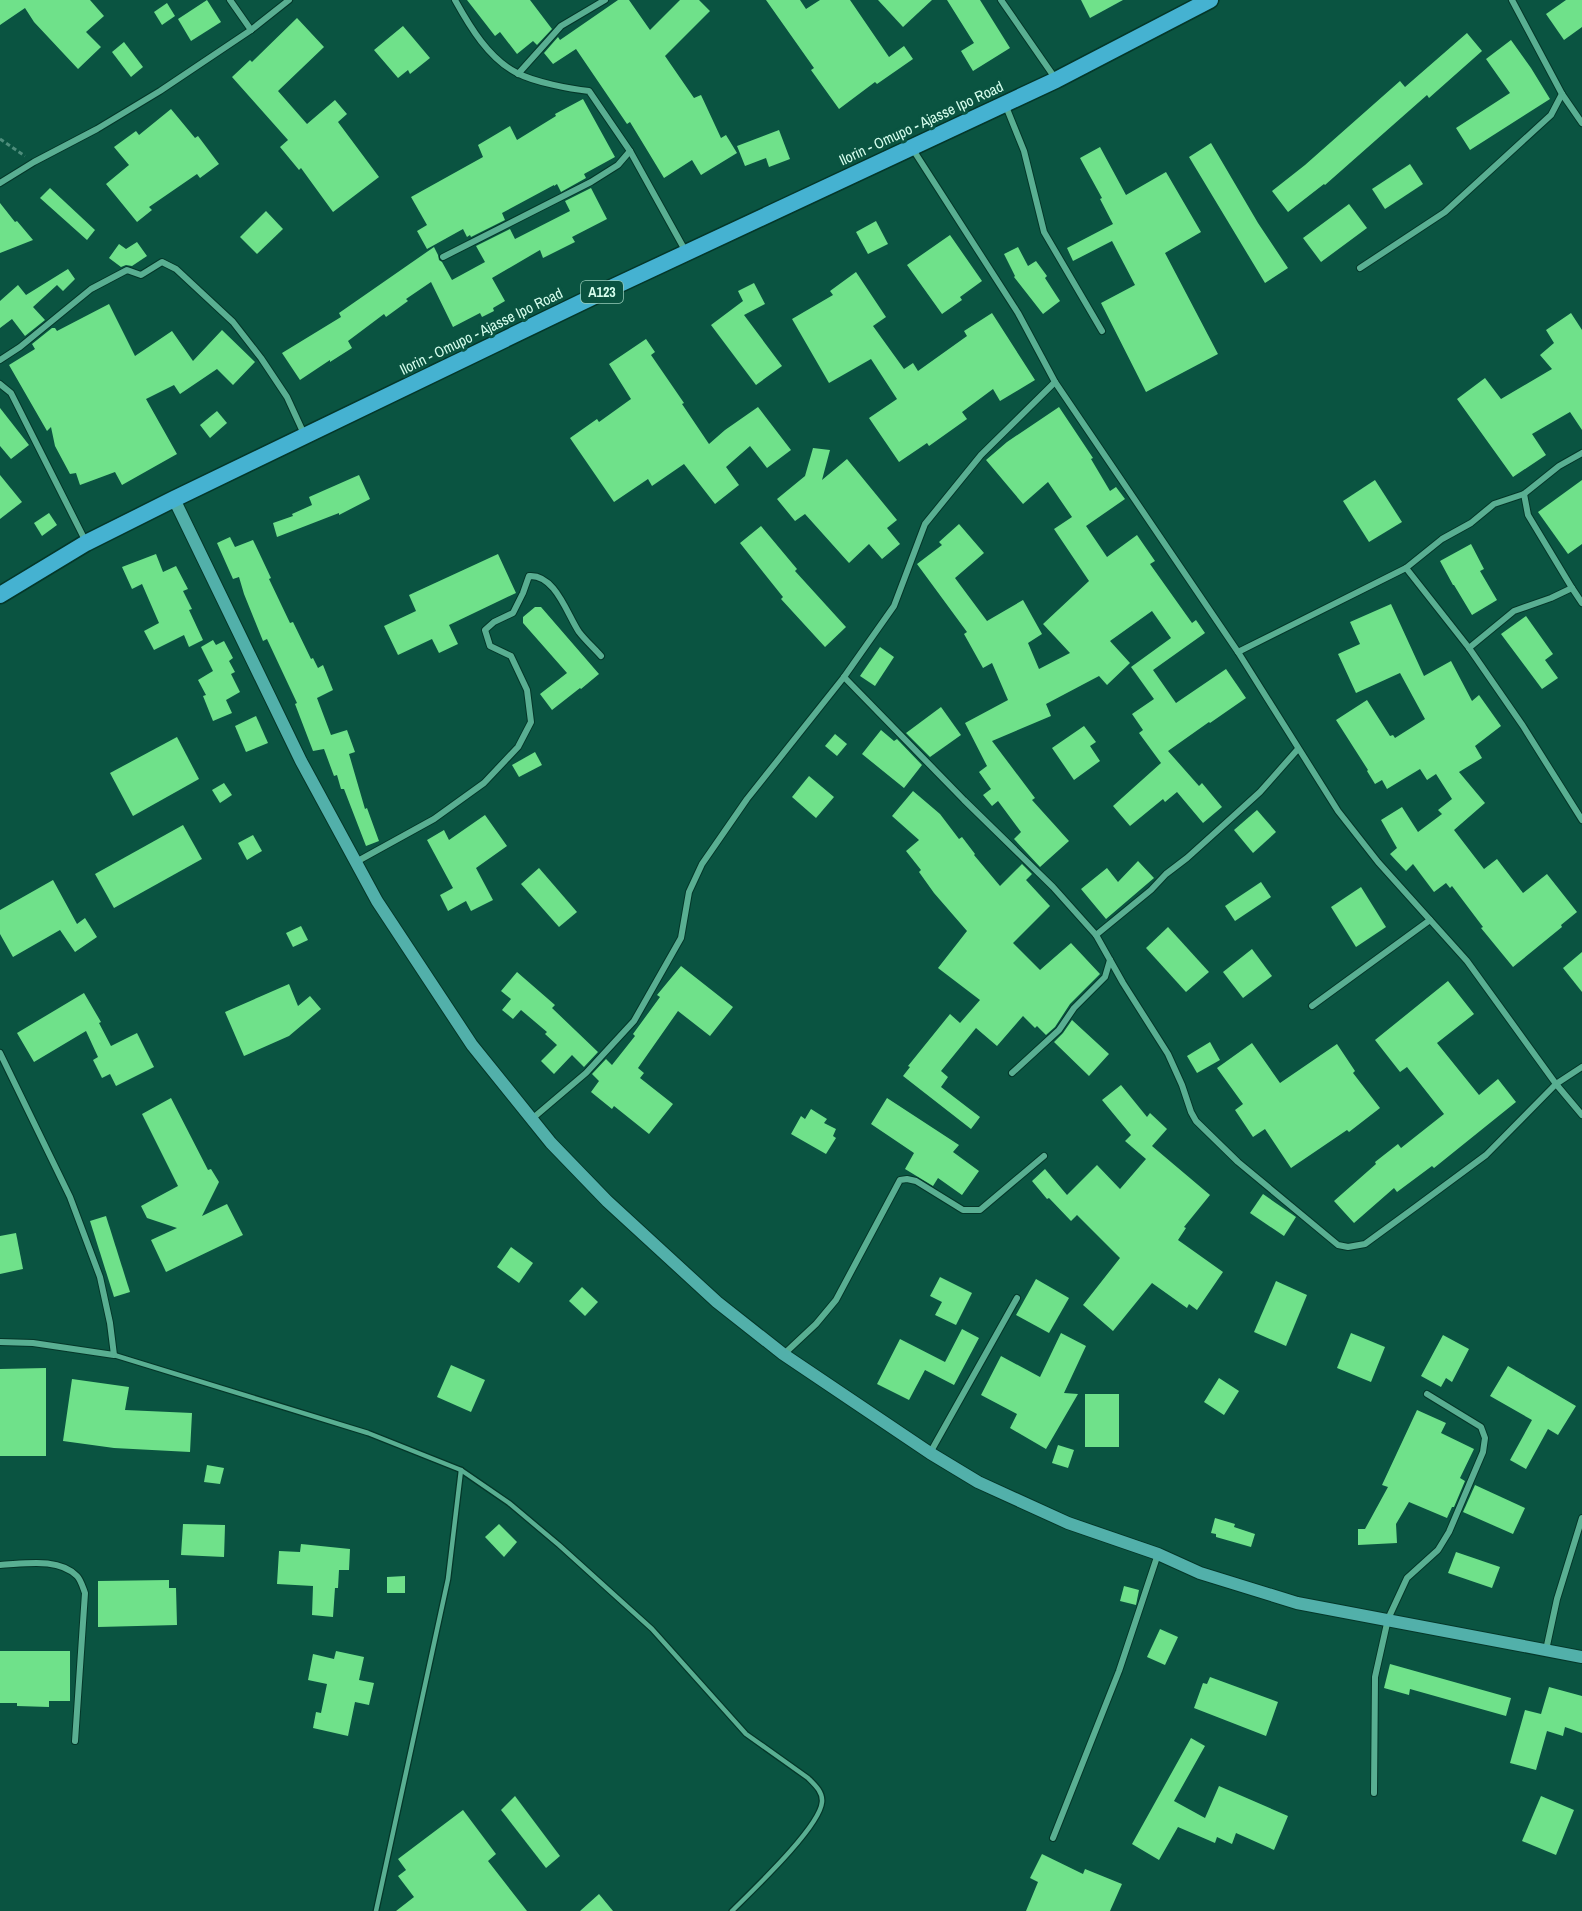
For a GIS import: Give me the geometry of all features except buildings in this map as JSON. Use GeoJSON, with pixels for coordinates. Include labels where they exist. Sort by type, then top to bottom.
{"type":"FeatureCollection","features":[{"type":"Feature","properties":{"kind":"highway","name":"Ilorin - Omupo - Ajasse Ipo Road"},"geometry":{"type":"LineString","coordinates":[[0,595],[86,543],[174,499],[687,253],[1056,80],[1210,0]]}},
{"type":"Feature","properties":{"kind":"main road"},"geometry":{"type":"LineString","coordinates":[[174,499],[301,761],[377,901],[472,1045],[551,1143],[607,1201],[717,1302],[783,1354],[930,1453],[978,1482],[1068,1523],[1158,1554],[1200,1573],[1297,1603],[1582,1657]]}},
{"type":"Feature","properties":{"kind":"street"},"geometry":{"type":"LineString","coordinates":[[230,0],[251,30]]}},
{"type":"Feature","properties":{"kind":"street"},"geometry":{"type":"LineString","coordinates":[[0,183],[160,91],[251,30],[289,0]]}},
{"type":"Feature","properties":{"kind":"street"},"geometry":{"type":"LineString","coordinates":[[455,0],[466,20],[490,51],[518,74],[570,89],[589,91],[630,151],[687,253]]}},
{"type":"Feature","properties":{"kind":"street"},"geometry":{"type":"LineString","coordinates":[[518,74],[561,26],[605,0]]}},
{"type":"Feature","properties":{"kind":"street"},"geometry":{"type":"LineString","coordinates":[[1001,0],[1056,80]]}},
{"type":"Feature","properties":{"kind":"street"},"geometry":{"type":"LineString","coordinates":[[1512,0],[1563,94],[1582,123]]}},
{"type":"Feature","properties":{"kind":"street"},"geometry":{"type":"LineString","coordinates":[[1360,268],[1445,212],[1551,115],[1563,94]]}},
{"type":"Feature","properties":{"kind":"street"},"geometry":{"type":"LineString","coordinates":[[1005,103],[1024,151],[1044,232],[1102,331]]}},
{"type":"Feature","properties":{"kind":"street"},"geometry":{"type":"LineString","coordinates":[[911,147],[1018,313],[1055,382],[1238,652],[1338,811],[1378,862],[1467,961],[1556,1084],[1582,1115]]}},
{"type":"Feature","properties":{"kind":"street"},"geometry":{"type":"LineString","coordinates":[[443,257],[591,182],[618,165],[630,151]]}},
{"type":"Feature","properties":{"kind":"street"},"geometry":{"type":"LineString","coordinates":[[0,360],[20,347],[91,289],[127,270],[141,275],[162,262],[176,269],[233,322],[287,397],[305,436]]}},
{"type":"Feature","properties":{"kind":"street"},"geometry":{"type":"LineString","coordinates":[[532,1118],[586,1073],[634,1021],[681,938],[689,892],[702,864],[747,800],[844,677],[894,606],[925,524],[981,455],[1055,382]]}},
{"type":"Feature","properties":{"kind":"street"},"geometry":{"type":"LineString","coordinates":[[0,384],[11,393],[86,543]]}},
{"type":"Feature","properties":{"kind":"street"},"geometry":{"type":"LineString","coordinates":[[1238,652],[1406,568],[1442,539],[1471,523],[1494,504],[1524,494],[1559,466],[1582,453]]}},
{"type":"Feature","properties":{"kind":"street"},"geometry":{"type":"LineString","coordinates":[[1524,494],[1528,515],[1582,603]]}},
{"type":"Feature","properties":{"kind":"street"},"geometry":{"type":"LineString","coordinates":[[1406,568],[1469,648],[1523,726],[1582,820]]}},
{"type":"Feature","properties":{"kind":"street"},"geometry":{"type":"LineString","coordinates":[[356,862],[434,819],[484,783],[518,747],[531,722],[527,690],[511,656],[490,646],[484,630],[494,622],[513,613],[529,576],[535,575],[551,584],[580,633],[601,656]]}},
{"type":"Feature","properties":{"kind":"street"},"geometry":{"type":"LineString","coordinates":[[1469,648],[1515,611],[1572,588]]}},
{"type":"Feature","properties":{"kind":"street"},"geometry":{"type":"LineString","coordinates":[[844,677],[1053,887],[1096,935],[1168,1054],[1196,1121],[1238,1162],[1338,1245],[1348,1247],[1365,1244],[1486,1155],[1556,1084],[1582,1067]]}},
{"type":"Feature","properties":{"kind":"street"},"geometry":{"type":"LineString","coordinates":[[1096,935],[1151,890],[1166,874],[1244,807],[1298,749]]}},
{"type":"Feature","properties":{"kind":"street"},"geometry":{"type":"LineString","coordinates":[[1575,810],[1582,807]]}},
{"type":"Feature","properties":{"kind":"street"},"geometry":{"type":"LineString","coordinates":[[1312,1006],[1430,920]]}},
{"type":"Feature","properties":{"kind":"street"},"geometry":{"type":"LineString","coordinates":[[1012,1073],[1059,1030],[1074,1008],[1105,977],[1110,960]]}},
{"type":"Feature","properties":{"kind":"street"},"geometry":{"type":"LineString","coordinates":[[0,1053],[70,1197],[100,1277],[110,1323],[114,1356],[33,1343],[0,1342]]}},
{"type":"Feature","properties":{"kind":"street"},"geometry":{"type":"LineString","coordinates":[[783,1354],[816,1324],[836,1300],[900,1180],[915,1181],[963,1210],[980,1209],[1044,1156]]}},
{"type":"Feature","properties":{"kind":"street"},"geometry":{"type":"LineString","coordinates":[[930,1453],[1017,1298]]}},
{"type":"Feature","properties":{"kind":"street"},"geometry":{"type":"LineString","coordinates":[[1374,1793],[1375,1677],[1388,1619],[1407,1578],[1438,1550],[1449,1532],[1483,1452],[1485,1438],[1481,1427],[1427,1394]]}},
{"type":"Feature","properties":{"kind":"street"},"geometry":{"type":"LineString","coordinates":[[1546,1650],[1557,1599],[1582,1518]]}},
{"type":"Feature","properties":{"kind":"street"},"geometry":{"type":"LineString","coordinates":[[1053,1838],[1119,1671],[1158,1554]]}},
{"type":"Feature","properties":{"kind":"street"},"geometry":{"type":"LineString","coordinates":[[0,1564],[47,1564],[64,1567],[79,1577],[85,1593],[75,1741]]}},
{"type":"Feature","properties":{"kind":"lane"},"geometry":{"type":"LineString","coordinates":[[114,1356],[368,1432],[461,1470],[509,1503],[559,1545],[652,1629],[746,1734],[817,1786],[822,1802],[812,1824],[796,1845],[732,1911]]}},
{"type":"Feature","properties":{"kind":"lane"},"geometry":{"type":"LineString","coordinates":[[376,1911],[448,1579],[461,1470]]}},
{"type":"Feature","properties":{"kind":"path"},"geometry":{"type":"LineString","coordinates":[[0,139],[34,162]]}}]}
